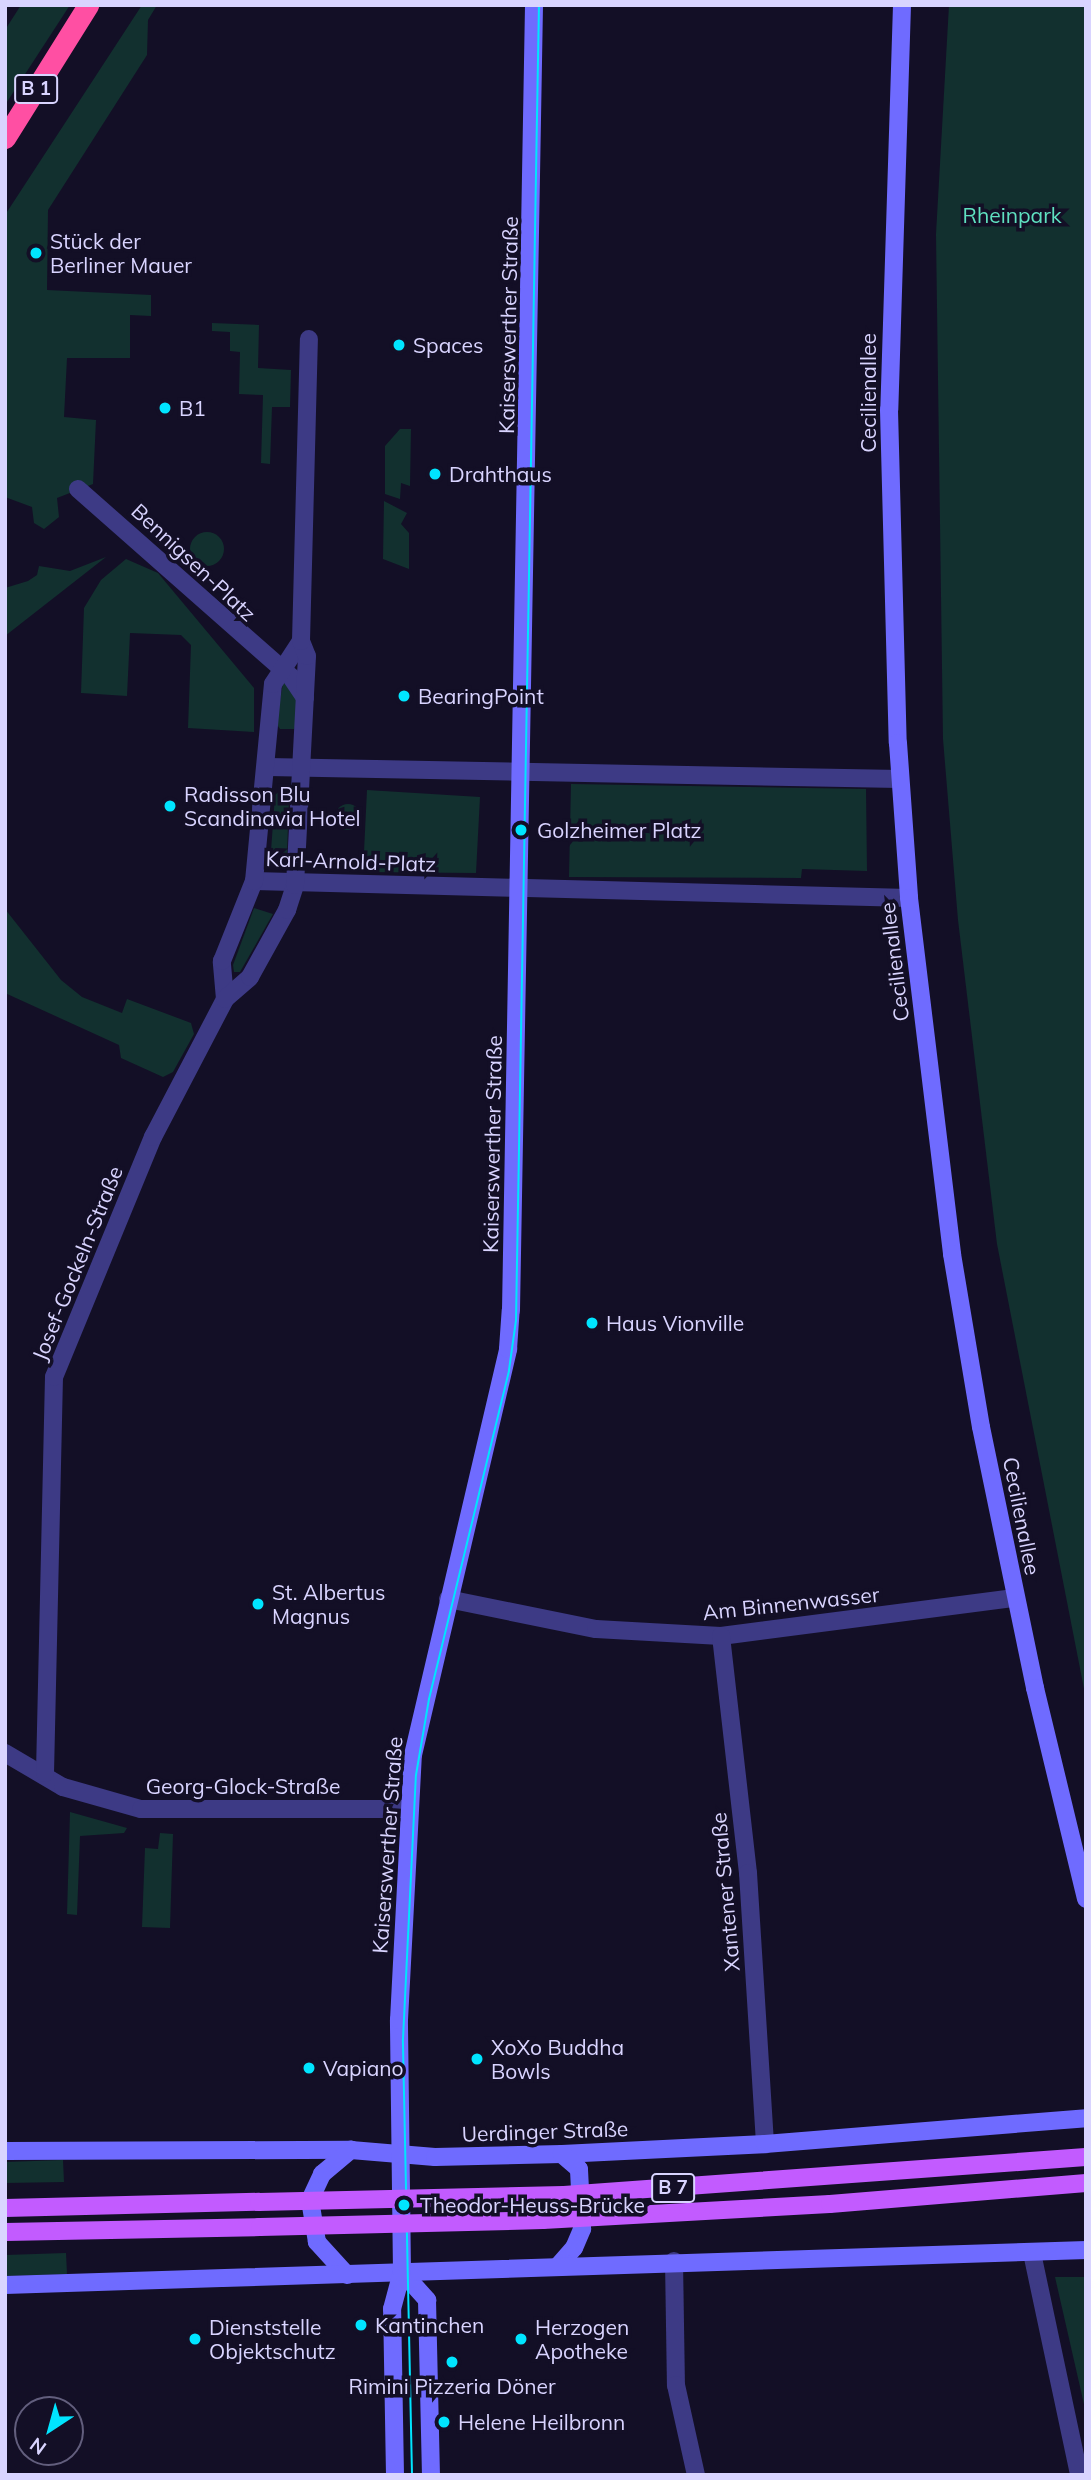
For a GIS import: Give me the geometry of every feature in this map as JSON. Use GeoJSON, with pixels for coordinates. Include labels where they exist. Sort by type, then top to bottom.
{"type":"FeatureCollection","features":[{"type":"Feature","properties":{"kind":"highway","name":"B 1"},"geometry":{"type":"LineString","coordinates":[[5,138],[88,5]]}},
{"type":"Feature","properties":{"kind":"main road","name":"B 7"},"geometry":{"type":"LineString","coordinates":[[5,2208],[577,2194],[1086,2157]]}},
{"type":"Feature","properties":{"kind":"main road","name":"B 7"},"geometry":{"type":"LineString","coordinates":[[5,2232],[571,2218],[1086,2183]]}},
{"type":"Feature","properties":{"kind":"street","name":"Kaiserswerther Straße"},"geometry":{"type":"LineString","coordinates":[[395,2475],[392,2309],[402,2272],[399,2020],[409,1809],[420,1713],[510,1323],[534,5]]}},
{"type":"Feature","properties":{"kind":"street","name":"Cecilienallee"},"geometry":{"type":"LineString","coordinates":[[902,5],[889,410],[900,779],[909,898],[952,1254],[1015,1598],[1086,1899]]}},
{"type":"Feature","properties":{"kind":"street"},"geometry":{"type":"LineString","coordinates":[[301,768],[307,656],[301,641],[309,339]]}},
{"type":"Feature","properties":{"kind":"street","name":"Bennigsen-Platz"},"geometry":{"type":"LineString","coordinates":[[78,489],[279,669]]}},
{"type":"Feature","properties":{"kind":"street","name":"Karl-Arnold-Platz"},"geometry":{"type":"LineString","coordinates":[[301,641],[279,669],[273,684],[268,767],[254,881],[295,885],[518,887]]}},
{"type":"Feature","properties":{"kind":"street"},"geometry":{"type":"LineString","coordinates":[[279,669],[305,698]]}},
{"type":"Feature","properties":{"kind":"street"},"geometry":{"type":"LineString","coordinates":[[268,767],[496,774],[520,769],[900,779]]}},
{"type":"Feature","properties":{"kind":"street","name":"Josef-Gockeln-Straße"},"geometry":{"type":"LineString","coordinates":[[45,1773],[54,1377],[148,1148],[225,999],[250,977],[287,910],[295,885],[301,768]]}},
{"type":"Feature","properties":{"kind":"street"},"geometry":{"type":"LineString","coordinates":[[225,999],[222,961],[254,881]]}},
{"type":"Feature","properties":{"kind":"street"},"geometry":{"type":"LineString","coordinates":[[518,887],[909,898]]}},
{"type":"Feature","properties":{"kind":"street","name":"Am Binnenwasser"},"geometry":{"type":"LineString","coordinates":[[448,1599],[596,1629],[721,1636],[1015,1598]]}},
{"type":"Feature","properties":{"kind":"street","name":"Xantener Straße"},"geometry":{"type":"LineString","coordinates":[[721,1636],[748,1873],[765,2144]]}},
{"type":"Feature","properties":{"kind":"street","name":"Georg-Glock-Straße"},"geometry":{"type":"LineString","coordinates":[[5,1753],[75,1792],[141,1809],[409,1809]]}},
{"type":"Feature","properties":{"kind":"street","name":"Uerdinger Straße"},"geometry":{"type":"LineString","coordinates":[[5,2151],[351,2150],[400,2154],[562,2154],[765,2144],[1086,2118]]}},
{"type":"Feature","properties":{"kind":"street"},"geometry":{"type":"LineString","coordinates":[[346,2275],[317,2242],[310,2200],[322,2174],[351,2150]]}},
{"type":"Feature","properties":{"kind":"street"},"geometry":{"type":"LineString","coordinates":[[559,2264],[575,2248],[582,2229],[579,2169],[562,2154]]}},
{"type":"Feature","properties":{"kind":"street"},"geometry":{"type":"LineString","coordinates":[[5,2285],[346,2275],[559,2264],[1086,2250]]}},
{"type":"Feature","properties":{"kind":"street"},"geometry":{"type":"LineString","coordinates":[[1032,2253],[1079,2475]]}},
{"type":"Feature","properties":{"kind":"street"},"geometry":{"type":"LineString","coordinates":[[674,2261],[676,2385],[696,2475]]}},
{"type":"Feature","properties":{"kind":"street"},"geometry":{"type":"LineString","coordinates":[[402,2272],[427,2300],[432,2475]]}},
{"type":"Feature","properties":{"kind":"green space"},"geometry":{"type":"Polygon","coordinates":[[[21,5],[70,5],[5,105],[5,30],[21,5]]]}},
{"type":"Feature","properties":{"kind":"green space"},"geometry":{"type":"Polygon","coordinates":[[[142,5],[157,5],[148,20],[147,55],[48,210],[47,290],[151,295],[151,316],[130,315],[130,358],[67,358],[64,417],[96,420],[93,484],[57,498],[59,517],[44,529],[34,523],[32,507],[5,497],[5,215],[142,5]]]}},
{"type":"Feature","properties":{"kind":"green space","name":"Rheinpark"},"geometry":{"type":"Polygon","coordinates":[[[949,5],[1086,5],[1086,1699],[997,1244],[958,920],[943,739],[936,234],[949,5]]]}},
{"type":"Feature","properties":{"kind":"green space"},"geometry":{"type":"Polygon","coordinates":[[[212,323],[259,325],[258,368],[291,370],[290,407],[272,407],[270,464],[261,463],[263,395],[239,394],[240,352],[230,351],[230,332],[212,331],[212,323]]]}},
{"type":"Feature","properties":{"kind":"green space"},"geometry":{"type":"Polygon","coordinates":[[[400,429],[411,429],[410,486],[401,483],[400,499],[385,494],[385,446],[400,429]]]}},
{"type":"Feature","properties":{"kind":"green space"},"geometry":{"type":"Polygon","coordinates":[[[384,501],[407,513],[401,524],[409,533],[409,569],[383,559],[384,501]]]}},
{"type":"Feature","properties":{"kind":"green space"},"geometry":{"type":"Polygon","coordinates":[[[207,532],[219,537],[224,549],[219,561],[207,566],[195,561],[190,549],[195,537],[207,532]]]}},
{"type":"Feature","properties":{"kind":"green space"},"geometry":{"type":"Polygon","coordinates":[[[106,557],[5,636],[5,588],[28,581],[37,575],[39,566],[70,571],[106,557]]]}},
{"type":"Feature","properties":{"kind":"green space"},"geometry":{"type":"Polygon","coordinates":[[[126,559],[158,573],[254,688],[254,732],[188,728],[191,645],[181,635],[130,633],[127,696],[81,693],[84,608],[101,580],[126,559]]]}},
{"type":"Feature","properties":{"kind":"green space"},"geometry":{"type":"Polygon","coordinates":[[[283,683],[296,684],[299,719],[294,729],[280,729],[276,723],[283,683]]]}},
{"type":"Feature","properties":{"kind":"green space"},"geometry":{"type":"Polygon","coordinates":[[[571,784],[866,789],[867,871],[802,869],[801,878],[569,877],[571,784]]]}},
{"type":"Feature","properties":{"kind":"green space"},"geometry":{"type":"Polygon","coordinates":[[[282,789],[289,797],[287,854],[282,859],[271,851],[275,795],[282,789]]]}},
{"type":"Feature","properties":{"kind":"green space"},"geometry":{"type":"Polygon","coordinates":[[[367,790],[480,797],[476,873],[363,872],[367,790]]]}},
{"type":"Feature","properties":{"kind":"green space"},"geometry":{"type":"Polygon","coordinates":[[[348,804],[357,808],[361,817],[357,826],[348,830],[339,826],[335,817],[339,808],[348,804]]]}},
{"type":"Feature","properties":{"kind":"green space"},"geometry":{"type":"Polygon","coordinates":[[[254,908],[273,914],[240,972],[234,972],[233,965],[254,908]]]}},
{"type":"Feature","properties":{"kind":"green space"},"geometry":{"type":"Polygon","coordinates":[[[5,909],[61,980],[82,997],[122,1013],[127,999],[191,1023],[194,1034],[173,1072],[163,1077],[121,1058],[119,1045],[5,993],[5,909]]]}},
{"type":"Feature","properties":{"kind":"green space"},"geometry":{"type":"Polygon","coordinates":[[[70,1812],[127,1828],[124,1833],[80,1836],[77,1915],[67,1914],[70,1812]]]}},
{"type":"Feature","properties":{"kind":"green space"},"geometry":{"type":"Polygon","coordinates":[[[160,1833],[173,1834],[170,1928],[142,1927],[145,1848],[158,1849],[160,1833]]]}},
{"type":"Feature","properties":{"kind":"green space"},"geometry":{"type":"Polygon","coordinates":[[[63,2160],[64,2182],[5,2183],[5,2162],[63,2160]]]}},
{"type":"Feature","properties":{"kind":"green space"},"geometry":{"type":"Polygon","coordinates":[[[66,2253],[67,2274],[5,2276],[5,2255],[66,2253]]]}},
{"type":"Feature","properties":{"kind":"green space"},"geometry":{"type":"Polygon","coordinates":[[[1055,2277],[1086,2277],[1086,2413],[1055,2277]]]}},
{"type":"Feature","properties":{"kind":"tram line"},"geometry":{"type":"LineString","coordinates":[[412,2475],[403,2039],[416,1775],[429,1699],[509,1370],[516,1320],[539,5]]}},
{"type":"Feature","properties":{"kind":"place","name":"Stück der Berliner Mauer"},"geometry":{"type":"Point","coordinates":[36,253]}},
{"type":"Feature","properties":{"kind":"place","name":"Spaces"},"geometry":{"type":"Point","coordinates":[399,345]}},
{"type":"Feature","properties":{"kind":"place","name":"B1"},"geometry":{"type":"Point","coordinates":[165,408]}},
{"type":"Feature","properties":{"kind":"place","name":"Drahthaus"},"geometry":{"type":"Point","coordinates":[435,474]}},
{"type":"Feature","properties":{"kind":"place","name":"BearingPoint"},"geometry":{"type":"Point","coordinates":[404,696]}},
{"type":"Feature","properties":{"kind":"place","name":"Radisson Blu Scandinavia Hotel"},"geometry":{"type":"Point","coordinates":[170,806]}},
{"type":"Feature","properties":{"kind":"place","name":"Golzheimer Platz"},"geometry":{"type":"Point","coordinates":[521,830]}},
{"type":"Feature","properties":{"kind":"place","name":"Haus Vionville"},"geometry":{"type":"Point","coordinates":[592,1323]}},
{"type":"Feature","properties":{"kind":"place","name":"St. Albertus Magnus"},"geometry":{"type":"Point","coordinates":[258,1604]}},
{"type":"Feature","properties":{"kind":"place","name":"XoXo Buddha Bowls"},"geometry":{"type":"Point","coordinates":[477,2059]}},
{"type":"Feature","properties":{"kind":"place","name":"Vapiano"},"geometry":{"type":"Point","coordinates":[309,2068]}},
{"type":"Feature","properties":{"kind":"place","name":"Theodor-Heuss-Brücke"},"geometry":{"type":"Point","coordinates":[404,2205]}},
{"type":"Feature","properties":{"kind":"place","name":"Kantinchen"},"geometry":{"type":"Point","coordinates":[361,2325]}},
{"type":"Feature","properties":{"kind":"place","name":"Dienststelle Objektschutz"},"geometry":{"type":"Point","coordinates":[195,2339]}},
{"type":"Feature","properties":{"kind":"place","name":"Herzogen Apotheke"},"geometry":{"type":"Point","coordinates":[521,2339]}},
{"type":"Feature","properties":{"kind":"place","name":"Rimini Pizzeria Döner"},"geometry":{"type":"Point","coordinates":[452,2362]}},
{"type":"Feature","properties":{"kind":"place","name":"Helene Heilbronn"},"geometry":{"type":"Point","coordinates":[444,2422]}}]}
